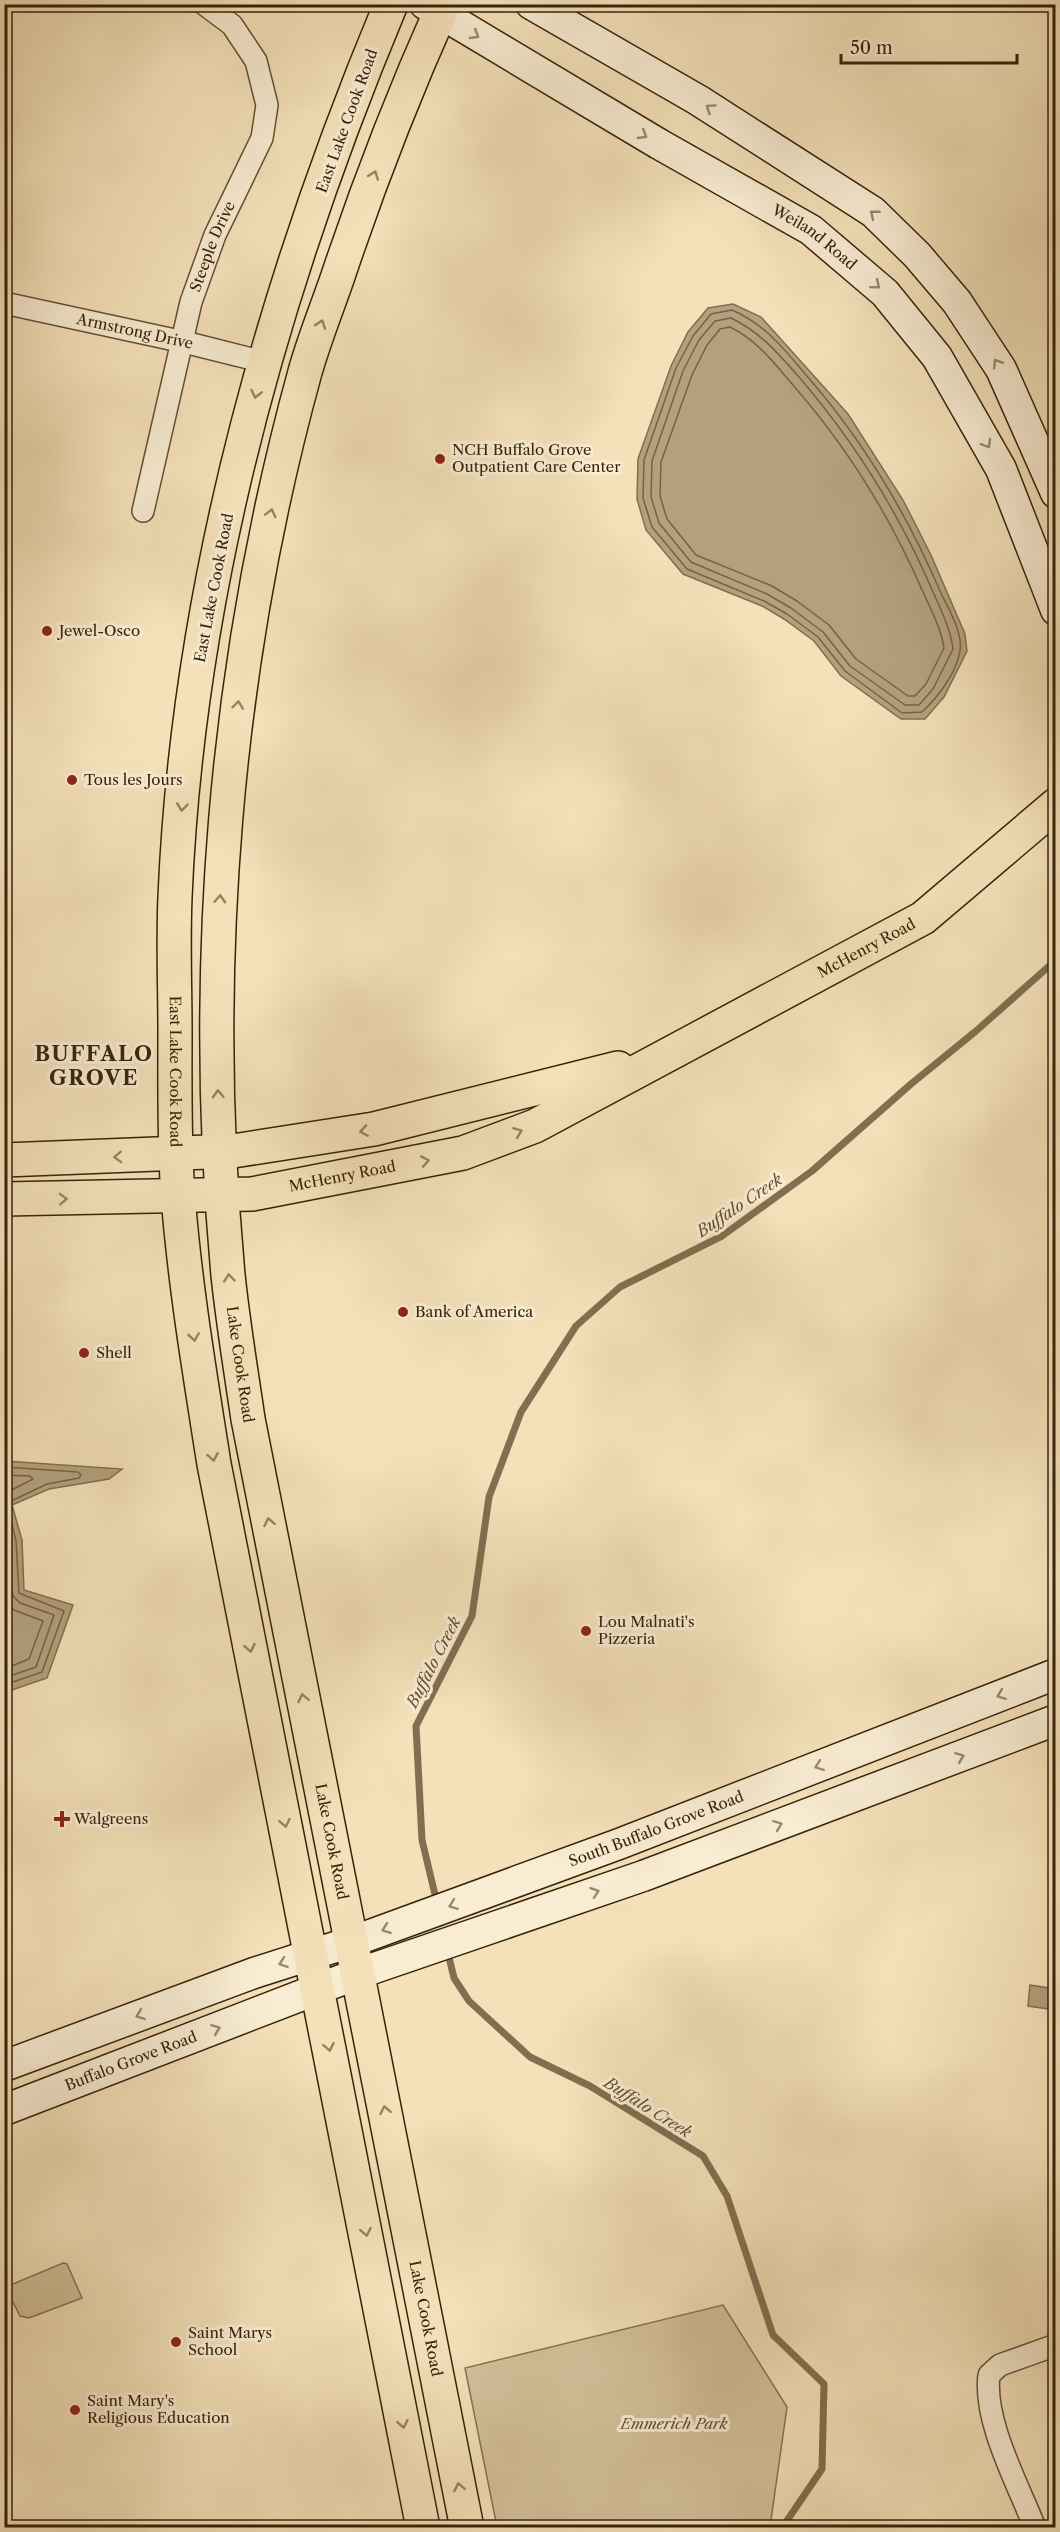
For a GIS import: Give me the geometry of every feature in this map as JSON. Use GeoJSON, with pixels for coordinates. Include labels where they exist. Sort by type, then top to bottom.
{"type":"FeatureCollection","features":[{"type":"Feature","properties":{"kind":"main road","name":"East Lake Cook Road"},"geometry":{"type":"LineString","coordinates":[[178,1196],[175,897],[195,687],[221,542],[264,362],[311,218],[392,4]]}},
{"type":"Feature","properties":{"kind":"main road"},"geometry":{"type":"LineString","coordinates":[[531,4],[698,100],[873,212],[917,255],[957,302],[1001,369],[1056,493]]}},
{"type":"Feature","properties":{"kind":"main road"},"geometry":{"type":"LineString","coordinates":[[220,1152],[217,957],[224,820],[241,681],[264,540],[306,370],[353,230],[436,8]]}},
{"type":"Feature","properties":{"kind":"main road","name":"Weiland Road"},"geometry":{"type":"LineString","coordinates":[[436,8],[659,144],[811,230],[885,293],[937,357],[1001,469],[1056,610]]}},
{"type":"Feature","properties":{"kind":"main road","name":"McHenry Road"},"geometry":{"type":"LineString","coordinates":[[4,1199],[252,1194],[463,1153],[535,1126],[923,918],[1056,805]]}},
{"type":"Feature","properties":{"kind":"main road","name":"McHenry Road"},"geometry":{"type":"LineString","coordinates":[[4,1160],[220,1152],[374,1129],[658,1059]]}},
{"type":"Feature","properties":{"kind":"main road","name":"Lake Cook Road"},"geometry":{"type":"LineString","coordinates":[[220,1152],[228,1276],[248,1419],[467,2528]]}},
{"type":"Feature","properties":{"kind":"main road"},"geometry":{"type":"LineString","coordinates":[[178,1196],[187,1295],[214,1464],[423,2528]]}},
{"type":"Feature","properties":{"kind":"main road","name":"South Buffalo Grove Road"},"geometry":{"type":"LineString","coordinates":[[9,2064],[254,1973],[351,1942],[640,1836],[1056,1674]]}},
{"type":"Feature","properties":{"kind":"main road"},"geometry":{"type":"LineString","coordinates":[[318,1989],[643,1876],[1056,1720]]}},
{"type":"Feature","properties":{"kind":"main road","name":"Buffalo Grove Road"},"geometry":{"type":"LineString","coordinates":[[16,2106],[318,1989]]}},
{"type":"Feature","properties":{"kind":"main road"},"geometry":{"type":"LineString","coordinates":[[9,2064],[16,2106]]}},
{"type":"Feature","properties":{"kind":"main road"},"geometry":{"type":"LineString","coordinates":[[409,2456],[452,2446]]}},
{"type":"Feature","properties":{"kind":"street","name":"Steeple Drive"},"geometry":{"type":"LineString","coordinates":[[143,511],[184,342],[191,302],[215,235],[262,138],[267,105],[256,61],[232,25],[204,4]]}},
{"type":"Feature","properties":{"kind":"street","name":"Armstrong Drive"},"geometry":{"type":"LineString","coordinates":[[4,303],[184,342],[264,362]]}},
{"type":"Feature","properties":{"kind":"street"},"geometry":{"type":"LineString","coordinates":[[1035,2528],[992,2418],[986,2394],[989,2375],[1000,2365],[1056,2345]]}},
{"type":"Feature","properties":{"kind":"green space"},"geometry":{"type":"Polygon","coordinates":[[[63,2263],[67,2264],[82,2298],[29,2318],[20,2316],[7,2290],[8,2286],[63,2263]]]}},
{"type":"Feature","properties":{"kind":"green space","name":"Emmerich Park"},"geometry":{"type":"Polygon","coordinates":[[[723,2305],[787,2407],[770,2527],[497,2527],[465,2368],[723,2305]]]}},
{"type":"Feature","properties":{"kind":"water"},"geometry":{"type":"Polygon","coordinates":[[[733,304],[761,317],[848,414],[903,500],[931,555],[965,634],[967,651],[944,697],[925,719],[901,719],[841,676],[814,641],[784,619],[762,606],[683,574],[646,530],[637,499],[638,459],[671,366],[688,332],[708,308],[733,304]]]}},
{"type":"Feature","properties":{"kind":"water"},"geometry":{"type":"Polygon","coordinates":[[[5,1461],[122,1469],[109,1479],[49,1489],[12,1505],[22,1540],[24,1590],[73,1605],[47,1678],[9,1691],[4,1691],[5,1461]]]}},
{"type":"Feature","properties":{"kind":"water"},"geometry":{"type":"Polygon","coordinates":[[[1030,1985],[1055,1989],[1055,2010],[1028,2006],[1030,1985]]]}},
{"type":"Feature","properties":{"kind":"waterway","name":"Buffalo Creek"},"geometry":{"type":"LineString","coordinates":[[437,1903],[422,1840],[416,1726],[472,1616],[489,1497],[521,1412],[576,1326],[620,1287],[722,1236],[812,1171],[1056,960]]}},
{"type":"Feature","properties":{"kind":"waterway","name":"Buffalo Creek"},"geometry":{"type":"LineString","coordinates":[[447,1949],[454,1978],[469,2001],[530,2057],[590,2086],[703,2156],[727,2196],[773,2335],[824,2384],[822,2469],[782,2528]]}},
{"type":"Feature","properties":{"kind":"place","name":"NCH Buffalo Grove Outpatient Care Center"},"geometry":{"type":"Point","coordinates":[440,459]}},
{"type":"Feature","properties":{"kind":"place","name":"Jewel-Osco"},"geometry":{"type":"Point","coordinates":[47,631]}},
{"type":"Feature","properties":{"kind":"place","name":"Tous les Jours"},"geometry":{"type":"Point","coordinates":[72,780]}},
{"type":"Feature","properties":{"kind":"place","name":"Bank of America"},"geometry":{"type":"Point","coordinates":[403,1312]}},
{"type":"Feature","properties":{"kind":"place","name":"Shell"},"geometry":{"type":"Point","coordinates":[84,1353]}},
{"type":"Feature","properties":{"kind":"place","name":"Lou Malnati's Pizzeria"},"geometry":{"type":"Point","coordinates":[586,1631]}},
{"type":"Feature","properties":{"kind":"place","name":"Walgreens"},"geometry":{"type":"Point","coordinates":[62,1819]}},
{"type":"Feature","properties":{"kind":"place","name":"Saint Marys School"},"geometry":{"type":"Point","coordinates":[176,2342]}},
{"type":"Feature","properties":{"kind":"place","name":"Saint Mary's Religious Education"},"geometry":{"type":"Point","coordinates":[75,2410]}},
{"type":"Feature","properties":{"kind":"district","name":"BUFFALO GROVE"},"geometry":{"type":"Point","coordinates":[94,1066]}}]}
